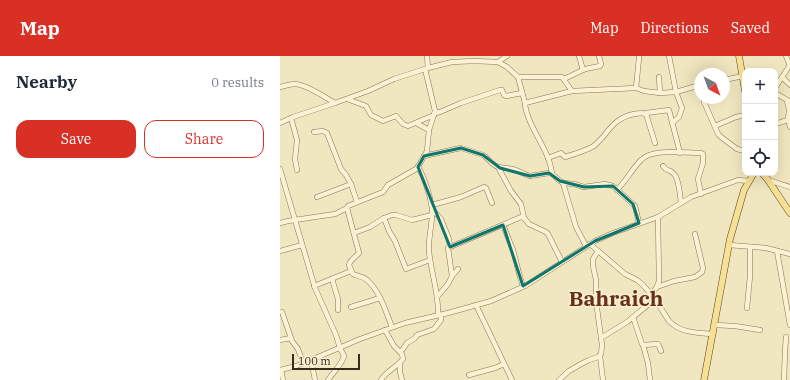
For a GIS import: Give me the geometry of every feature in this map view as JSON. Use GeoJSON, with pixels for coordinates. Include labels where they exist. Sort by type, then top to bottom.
{"type":"FeatureCollection","features":[{"type":"Feature","properties":{"kind":"main road"},"geometry":{"type":"LineString","coordinates":[[739,56],[742,76]]}},
{"type":"Feature","properties":{"kind":"main road"},"geometry":{"type":"LineString","coordinates":[[704,380],[729,245],[744,190],[752,176]]}},
{"type":"Feature","properties":{"kind":"main road"},"geometry":{"type":"LineString","coordinates":[[765,176],[790,213]]}},
{"type":"Feature","properties":{"kind":"street"},"geometry":{"type":"LineString","coordinates":[[280,223],[335,214],[348,206],[383,192],[388,186],[418,167],[428,146],[429,130],[435,114],[435,107],[427,69],[427,56]]}},
{"type":"Feature","properties":{"kind":"street"},"geometry":{"type":"LineString","coordinates":[[487,56],[491,61]]}},
{"type":"Feature","properties":{"kind":"street"},"geometry":{"type":"LineString","coordinates":[[498,62],[507,56]]}},
{"type":"Feature","properties":{"kind":"street"},"geometry":{"type":"LineString","coordinates":[[579,56],[583,70]]}},
{"type":"Feature","properties":{"kind":"street"},"geometry":{"type":"LineString","coordinates":[[564,79],[583,70],[600,67],[599,56]]}},
{"type":"Feature","properties":{"kind":"street"},"geometry":{"type":"LineString","coordinates":[[636,88],[639,56]]}},
{"type":"Feature","properties":{"kind":"street"},"geometry":{"type":"LineString","coordinates":[[669,56],[676,92],[682,108],[679,117],[672,123]]}},
{"type":"Feature","properties":{"kind":"street"},"geometry":{"type":"LineString","coordinates":[[778,83],[790,66],[786,56]]}},
{"type":"Feature","properties":{"kind":"street"},"geometry":{"type":"LineString","coordinates":[[280,123],[368,91],[394,79],[452,62],[498,62],[507,67],[518,77],[530,120],[548,158],[552,174]]}},
{"type":"Feature","properties":{"kind":"street"},"geometry":{"type":"LineString","coordinates":[[659,76],[660,93]]}},
{"type":"Feature","properties":{"kind":"street"},"geometry":{"type":"LineString","coordinates":[[730,79],[742,76]]}},
{"type":"Feature","properties":{"kind":"street"},"geometry":{"type":"LineString","coordinates":[[518,77],[562,77],[572,91]]}},
{"type":"Feature","properties":{"kind":"street"},"geometry":{"type":"LineString","coordinates":[[782,77],[790,85]]}},
{"type":"Feature","properties":{"kind":"street"},"geometry":{"type":"LineString","coordinates":[[280,88],[298,84],[335,103]]}},
{"type":"Feature","properties":{"kind":"street"},"geometry":{"type":"LineString","coordinates":[[526,103],[563,92],[588,89],[636,88],[644,91],[660,93],[676,92],[694,87]]}},
{"type":"Feature","properties":{"kind":"street"},"geometry":{"type":"LineString","coordinates":[[347,99],[366,106],[371,115],[383,121],[396,116],[404,126],[408,126],[461,103],[500,90],[502,90],[506,96],[522,93]]}},
{"type":"Feature","properties":{"kind":"street"},"geometry":{"type":"LineString","coordinates":[[778,95],[788,101],[788,120],[790,127]]}},
{"type":"Feature","properties":{"kind":"street"},"geometry":{"type":"LineString","coordinates":[[705,104],[721,137],[737,149],[742,150]]}},
{"type":"Feature","properties":{"kind":"street"},"geometry":{"type":"LineString","coordinates":[[548,158],[561,153],[565,157],[582,152],[598,142],[619,119],[632,115],[669,110],[680,152]]}},
{"type":"Feature","properties":{"kind":"street"},"geometry":{"type":"LineString","coordinates":[[646,113],[655,143]]}},
{"type":"Feature","properties":{"kind":"street"},"geometry":{"type":"LineString","coordinates":[[715,126],[742,116]]}},
{"type":"Feature","properties":{"kind":"street"},"geometry":{"type":"LineString","coordinates":[[291,118],[297,140],[295,159],[297,170]]}},
{"type":"Feature","properties":{"kind":"street"},"geometry":{"type":"LineString","coordinates":[[778,123],[788,120]]}},
{"type":"Feature","properties":{"kind":"street"},"geometry":{"type":"LineString","coordinates":[[416,123],[429,130]]}},
{"type":"Feature","properties":{"kind":"street"},"geometry":{"type":"LineString","coordinates":[[314,132],[324,131],[327,133],[341,169],[351,184],[357,202]]}},
{"type":"Feature","properties":{"kind":"street"},"geometry":{"type":"LineString","coordinates":[[424,156],[461,148],[483,155],[492,164],[498,167],[515,169],[530,176],[546,173],[552,174],[563,183],[584,187],[609,185],[618,190],[635,206],[639,223]]}},
{"type":"Feature","properties":{"kind":"street"},"geometry":{"type":"LineString","coordinates":[[618,190],[639,162],[646,156],[656,152],[701,153],[703,154],[703,163],[698,179],[701,194]]}},
{"type":"Feature","properties":{"kind":"street"},"geometry":{"type":"LineString","coordinates":[[663,166],[666,170],[673,172],[677,178],[682,203]]}},
{"type":"Feature","properties":{"kind":"street"},"geometry":{"type":"LineString","coordinates":[[400,352],[407,343],[417,335],[432,331],[441,320],[430,260],[429,244],[432,210],[423,175],[418,167]]}},
{"type":"Feature","properties":{"kind":"street"},"geometry":{"type":"LineString","coordinates":[[498,167],[511,191],[521,204],[524,218],[529,224],[544,230],[548,234],[562,262]]}},
{"type":"Feature","properties":{"kind":"street"},"geometry":{"type":"LineString","coordinates":[[280,169],[282,183],[295,220],[314,286],[336,335],[340,348],[344,354],[342,363],[328,380]]}},
{"type":"Feature","properties":{"kind":"street"},"geometry":{"type":"LineString","coordinates":[[283,380],[280,370],[311,360],[404,323],[491,301],[523,286],[588,245],[613,233],[658,217],[691,197],[738,180],[749,181]]}},
{"type":"Feature","properties":{"kind":"street"},"geometry":{"type":"LineString","coordinates":[[768,180],[790,187]]}},
{"type":"Feature","properties":{"kind":"street"},"geometry":{"type":"LineString","coordinates":[[563,183],[576,226],[588,245],[596,253],[636,280],[655,299],[671,324],[692,333],[713,334]]}},
{"type":"Feature","properties":{"kind":"street"},"geometry":{"type":"LineString","coordinates":[[317,197],[351,184]]}},
{"type":"Feature","properties":{"kind":"street"},"geometry":{"type":"LineString","coordinates":[[354,233],[370,227],[392,215],[412,220],[484,187],[486,188],[492,203]]}},
{"type":"Feature","properties":{"kind":"street"},"geometry":{"type":"LineString","coordinates":[[347,208],[359,253],[349,263],[351,271],[353,274],[366,279],[375,288],[392,327]]}},
{"type":"Feature","properties":{"kind":"street"},"geometry":{"type":"LineString","coordinates":[[432,210],[441,219],[449,239],[450,247],[448,249],[452,276]]}},
{"type":"Feature","properties":{"kind":"street"},"geometry":{"type":"LineString","coordinates":[[450,247],[503,224],[521,217],[524,218]]}},
{"type":"Feature","properties":{"kind":"street"},"geometry":{"type":"LineString","coordinates":[[650,294],[657,287],[659,281],[658,217]]}},
{"type":"Feature","properties":{"kind":"street"},"geometry":{"type":"LineString","coordinates":[[384,218],[406,269],[430,260]]}},
{"type":"Feature","properties":{"kind":"street"},"geometry":{"type":"LineString","coordinates":[[503,224],[513,250],[523,286]]}},
{"type":"Feature","properties":{"kind":"street"},"geometry":{"type":"LineString","coordinates":[[657,287],[674,281],[695,277],[703,270],[695,234]]}},
{"type":"Feature","properties":{"kind":"street"},"geometry":{"type":"LineString","coordinates":[[280,251],[302,245]]}},
{"type":"Feature","properties":{"kind":"street"},"geometry":{"type":"LineString","coordinates":[[729,245],[766,248],[777,252],[790,254]]}},
{"type":"Feature","properties":{"kind":"street"},"geometry":{"type":"LineString","coordinates":[[747,308],[750,276],[750,247]]}},
{"type":"Feature","properties":{"kind":"street"},"geometry":{"type":"LineString","coordinates":[[777,252],[790,325]]}},
{"type":"Feature","properties":{"kind":"street"},"geometry":{"type":"LineString","coordinates":[[596,253],[593,259],[593,266],[596,280],[596,301],[601,338],[602,350],[600,356],[603,380]]}},
{"type":"Feature","properties":{"kind":"street"},"geometry":{"type":"LineString","coordinates":[[437,297],[458,269]]}},
{"type":"Feature","properties":{"kind":"street"},"geometry":{"type":"LineString","coordinates":[[314,286],[351,271]]}},
{"type":"Feature","properties":{"kind":"street"},"geometry":{"type":"LineString","coordinates":[[332,279],[338,300],[338,310]]}},
{"type":"Feature","properties":{"kind":"street"},"geometry":{"type":"LineString","coordinates":[[351,307],[380,298]]}},
{"type":"Feature","properties":{"kind":"street"},"geometry":{"type":"LineString","coordinates":[[601,338],[633,317],[655,299]]}},
{"type":"Feature","properties":{"kind":"street"},"geometry":{"type":"LineString","coordinates":[[476,305],[512,380]]}},
{"type":"Feature","properties":{"kind":"street"},"geometry":{"type":"LineString","coordinates":[[282,312],[291,338],[298,349],[303,363]]}},
{"type":"Feature","properties":{"kind":"street"},"geometry":{"type":"LineString","coordinates":[[633,317],[640,342],[643,345],[650,380]]}},
{"type":"Feature","properties":{"kind":"street"},"geometry":{"type":"LineString","coordinates":[[715,325],[760,330]]}},
{"type":"Feature","properties":{"kind":"street"},"geometry":{"type":"LineString","coordinates":[[382,380],[383,376],[402,361],[403,357],[394,346],[385,330]]}},
{"type":"Feature","properties":{"kind":"street"},"geometry":{"type":"LineString","coordinates":[[784,380],[786,337]]}},
{"type":"Feature","properties":{"kind":"street"},"geometry":{"type":"LineString","coordinates":[[280,340],[291,338]]}},
{"type":"Feature","properties":{"kind":"street"},"geometry":{"type":"LineString","coordinates":[[643,345],[658,344],[661,351]]}},
{"type":"Feature","properties":{"kind":"street"},"geometry":{"type":"LineString","coordinates":[[559,380],[580,364],[600,356]]}},
{"type":"Feature","properties":{"kind":"street"},"geometry":{"type":"LineString","coordinates":[[311,360],[315,380]]}},
{"type":"Feature","properties":{"kind":"street"},"geometry":{"type":"LineString","coordinates":[[400,362],[402,380]]}},
{"type":"Feature","properties":{"kind":"street"},"geometry":{"type":"LineString","coordinates":[[469,375],[504,364]]}},
{"type":"Feature","properties":{"kind":"highlighted area"},"geometry":{"type":"Polygon","coordinates":[[[461,148],[483,155],[500,168],[530,176],[549,173],[560,181],[584,187],[613,186],[633,204],[639,223],[595,241],[523,286],[503,225],[450,247],[418,167],[424,156],[461,148]]]}},
{"type":"Feature","properties":{"kind":"district","name":"Bahraich"},"geometry":{"type":"Point","coordinates":[616,299]}}]}
